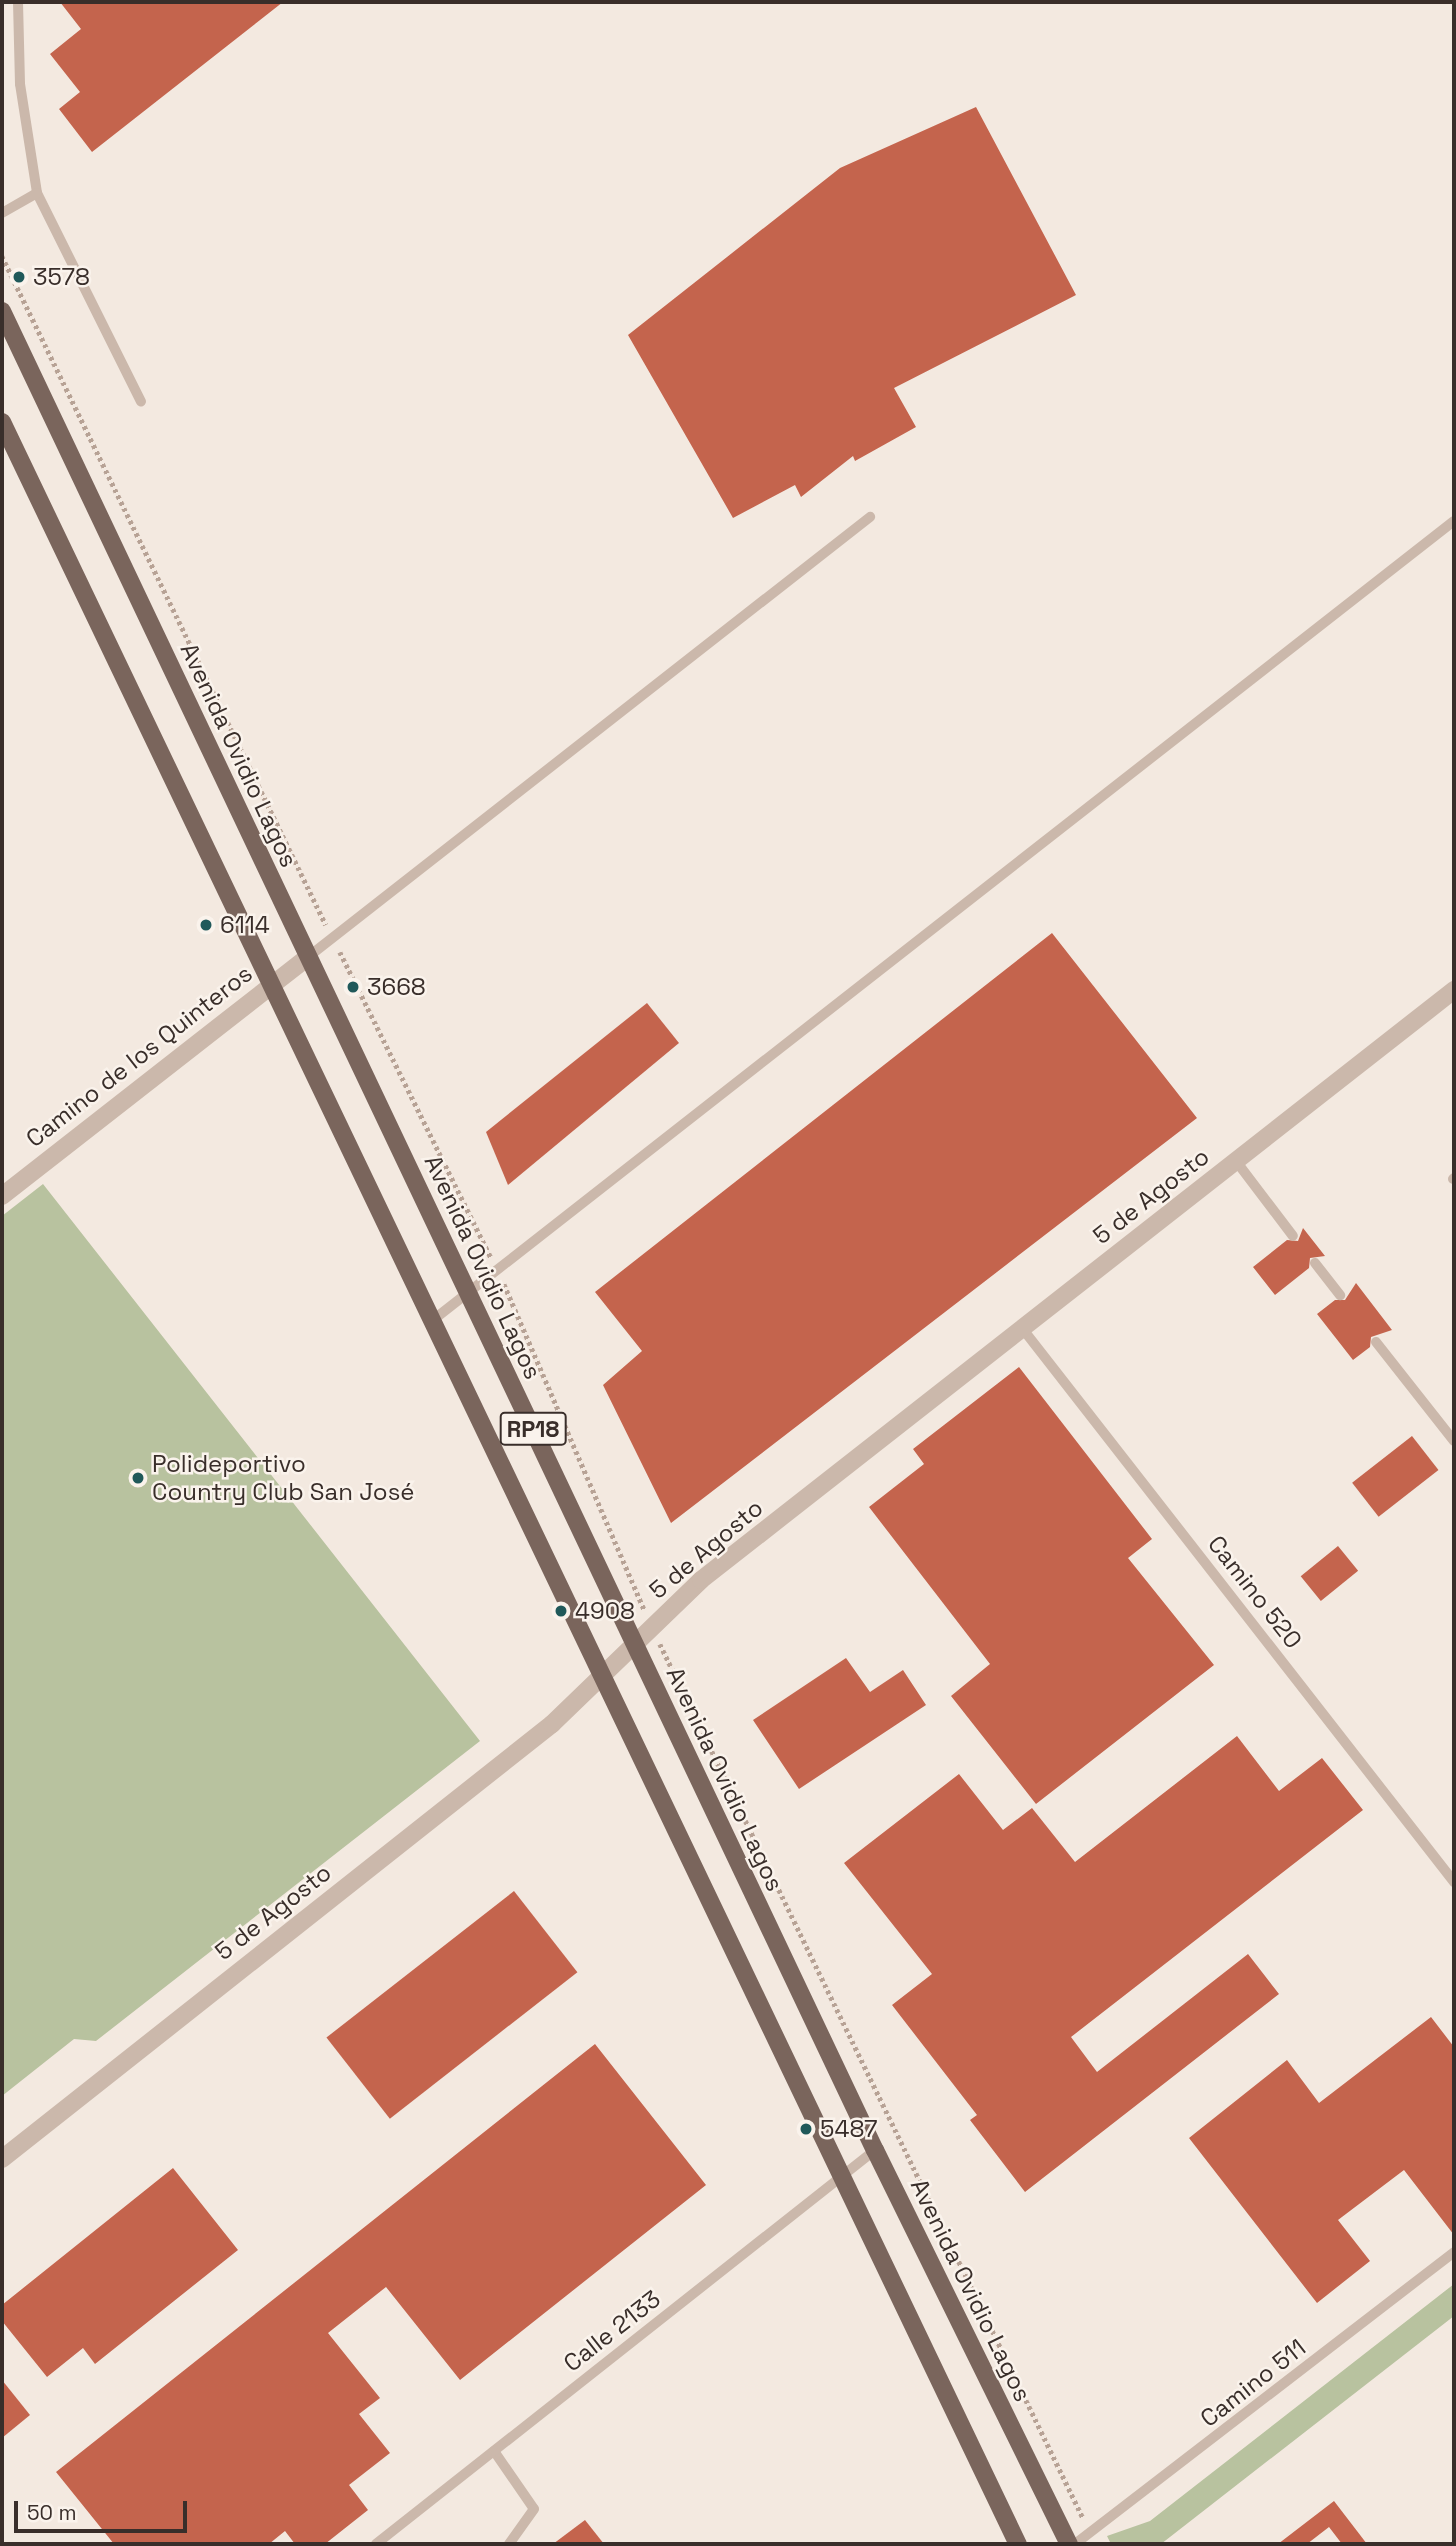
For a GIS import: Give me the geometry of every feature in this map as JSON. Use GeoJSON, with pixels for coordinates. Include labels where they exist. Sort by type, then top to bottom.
{"type":"FeatureCollection","features":[{"type":"Feature","properties":{"kind":"main road","name":"Avenida Ovidio Lagos"},"geometry":{"type":"LineString","coordinates":[[2,311],[875,2150],[1069,2544]]}},
{"type":"Feature","properties":{"kind":"main road","name":"RP18"},"geometry":{"type":"LineString","coordinates":[[2,422],[606,1678],[1018,2544]]}},
{"type":"Feature","properties":{"kind":"street","name":"Camino de los Quinteros"},"geometry":{"type":"LineString","coordinates":[[2,1196],[271,982],[308,957]]}},
{"type":"Feature","properties":{"kind":"street","name":"5 de Agosto"},"geometry":{"type":"LineString","coordinates":[[2,2159],[606,1678],[634,1645],[701,1580],[1454,989]]}},
{"type":"Feature","properties":{"kind":"lane"},"geometry":{"type":"LineString","coordinates":[[18,2],[20,84],[37,193],[141,402]]}},
{"type":"Feature","properties":{"kind":"lane"},"geometry":{"type":"LineString","coordinates":[[2,213],[37,193]]}},
{"type":"Feature","properties":{"kind":"lane"},"geometry":{"type":"LineString","coordinates":[[308,957],[870,517]]}},
{"type":"Feature","properties":{"kind":"lane"},"geometry":{"type":"LineString","coordinates":[[433,1320],[470,1296],[1454,521]]}},
{"type":"Feature","properties":{"kind":"lane"},"geometry":{"type":"LineString","coordinates":[[1236,1161],[1293,1236]]}},
{"type":"Feature","properties":{"kind":"lane"},"geometry":{"type":"LineString","coordinates":[[1315,1264],[1340,1296]]}},
{"type":"Feature","properties":{"kind":"lane","name":"Camino 520"},"geometry":{"type":"LineString","coordinates":[[1022,1328],[1454,1882]]}},
{"type":"Feature","properties":{"kind":"lane"},"geometry":{"type":"LineString","coordinates":[[1376,1342],[1454,1441]]}},
{"type":"Feature","properties":{"kind":"lane","name":"Calle 2133"},"geometry":{"type":"LineString","coordinates":[[376,2544],[875,2150]]}},
{"type":"Feature","properties":{"kind":"lane","name":"Camino 511"},"geometry":{"type":"LineString","coordinates":[[1075,2544],[1454,2252]]}},
{"type":"Feature","properties":{"kind":"lane"},"geometry":{"type":"LineString","coordinates":[[494,2451],[534,2509],[509,2544]]}},
{"type":"Feature","properties":{"kind":"path"},"geometry":{"type":"LineString","coordinates":[[2,256],[332,937],[499,1273],[652,1628],[1091,2534]]}},
{"type":"Feature","properties":{"kind":"green space","name":"Polideportivo Country Club San José"},"geometry":{"type":"Polygon","coordinates":[[[43,1184],[480,1741],[96,2041],[74,2039],[2,2096],[2,1216],[43,1184]]]}},
{"type":"Feature","properties":{"kind":"green space"},"geometry":{"type":"Polygon","coordinates":[[[1454,2284],[1454,2316],[1161,2544],[1111,2544],[1107,2536],[1150,2521],[1454,2284]]]}},
{"type":"Feature","properties":{"kind":"building"},"geometry":{"type":"Polygon","coordinates":[[[60,2],[283,2],[92,152],[59,109],[80,92],[50,54],[81,29],[60,2]]]}},
{"type":"Feature","properties":{"kind":"building"},"geometry":{"type":"Polygon","coordinates":[[[976,107],[1076,295],[894,388],[916,427],[855,461],[853,456],[801,497],[795,485],[733,518],[628,335],[840,168],[976,107]]]}},
{"type":"Feature","properties":{"kind":"building"},"geometry":{"type":"Polygon","coordinates":[[[1052,933],[1197,1118],[671,1523],[603,1385],[642,1351],[595,1292],[1052,933]]]}},
{"type":"Feature","properties":{"kind":"building"},"geometry":{"type":"Polygon","coordinates":[[[647,1003],[679,1043],[508,1185],[486,1132],[647,1003]]]}},
{"type":"Feature","properties":{"kind":"building"},"geometry":{"type":"Polygon","coordinates":[[[1303,1228],[1325,1256],[1310,1258],[1309,1268],[1275,1295],[1253,1267],[1287,1240],[1298,1241],[1303,1228]]]}},
{"type":"Feature","properties":{"kind":"building"},"geometry":{"type":"Polygon","coordinates":[[[1356,1283],[1392,1330],[1371,1337],[1370,1347],[1353,1360],[1317,1314],[1335,1300],[1345,1300],[1356,1283]]]}},
{"type":"Feature","properties":{"kind":"building"},"geometry":{"type":"Polygon","coordinates":[[[1019,1367],[1152,1539],[1128,1558],[1214,1665],[1036,1804],[951,1696],[990,1664],[869,1507],[924,1464],[913,1449],[1019,1367]]]}},
{"type":"Feature","properties":{"kind":"building"},"geometry":{"type":"Polygon","coordinates":[[[1412,1436],[1438,1470],[1379,1517],[1352,1483],[1412,1436]]]}},
{"type":"Feature","properties":{"kind":"building"},"geometry":{"type":"Polygon","coordinates":[[[1338,1546],[1358,1571],[1321,1601],[1301,1576],[1338,1546]]]}},
{"type":"Feature","properties":{"kind":"building"},"geometry":{"type":"Polygon","coordinates":[[[846,1658],[870,1692],[903,1670],[926,1705],[799,1789],[753,1720],[846,1658]]]}},
{"type":"Feature","properties":{"kind":"building"},"geometry":{"type":"Polygon","coordinates":[[[1237,1736],[1279,1791],[1322,1758],[1363,1810],[1071,2037],[1097,2072],[1248,1954],[1279,1994],[1025,2192],[970,2120],[977,2115],[892,2005],[932,1974],[844,1863],[959,1774],[1003,1830],[1032,1808],[1075,1862],[1237,1736]]]}},
{"type":"Feature","properties":{"kind":"building"},"geometry":{"type":"Polygon","coordinates":[[[514,1891],[577,1972],[390,2119],[326,2038],[514,1891]]]}},
{"type":"Feature","properties":{"kind":"building"},"geometry":{"type":"Polygon","coordinates":[[[1431,2017],[1454,2047],[1454,2235],[1404,2170],[1338,2220],[1370,2261],[1317,2303],[1189,2138],[1287,2060],[1319,2103],[1431,2017]]]}},
{"type":"Feature","properties":{"kind":"building"},"geometry":{"type":"Polygon","coordinates":[[[595,2044],[706,2185],[460,2380],[386,2287],[328,2333],[380,2398],[359,2414],[390,2453],[349,2485],[368,2510],[325,2544],[295,2544],[285,2531],[269,2544],[114,2544],[56,2472],[595,2044]]]}},
{"type":"Feature","properties":{"kind":"building"},"geometry":{"type":"Polygon","coordinates":[[[173,2168],[238,2250],[95,2364],[83,2348],[47,2377],[2,2321],[2,2305],[173,2168]]]}},
{"type":"Feature","properties":{"kind":"building"},"geometry":{"type":"Polygon","coordinates":[[[2,2380],[30,2415],[2,2438],[2,2380]]]}},
{"type":"Feature","properties":{"kind":"building"},"geometry":{"type":"Polygon","coordinates":[[[1334,2501],[1367,2544],[1342,2544],[1329,2527],[1307,2544],[1278,2544],[1334,2501]]]}},
{"type":"Feature","properties":{"kind":"building"},"geometry":{"type":"Polygon","coordinates":[[[585,2520],[604,2544],[553,2544],[585,2520]]]}},
{"type":"Feature","properties":{"kind":"place","name":"3578"},"geometry":{"type":"Point","coordinates":[19,277]}},
{"type":"Feature","properties":{"kind":"place","name":"6114"},"geometry":{"type":"Point","coordinates":[206,925]}},
{"type":"Feature","properties":{"kind":"place","name":"3668"},"geometry":{"type":"Point","coordinates":[353,987]}},
{"type":"Feature","properties":{"kind":"place","name":"Polideportivo Country Club San José"},"geometry":{"type":"Point","coordinates":[138,1478]}},
{"type":"Feature","properties":{"kind":"place","name":"4908"},"geometry":{"type":"Point","coordinates":[561,1611]}},
{"type":"Feature","properties":{"kind":"place","name":"5487"},"geometry":{"type":"Point","coordinates":[806,2129]}}]}
